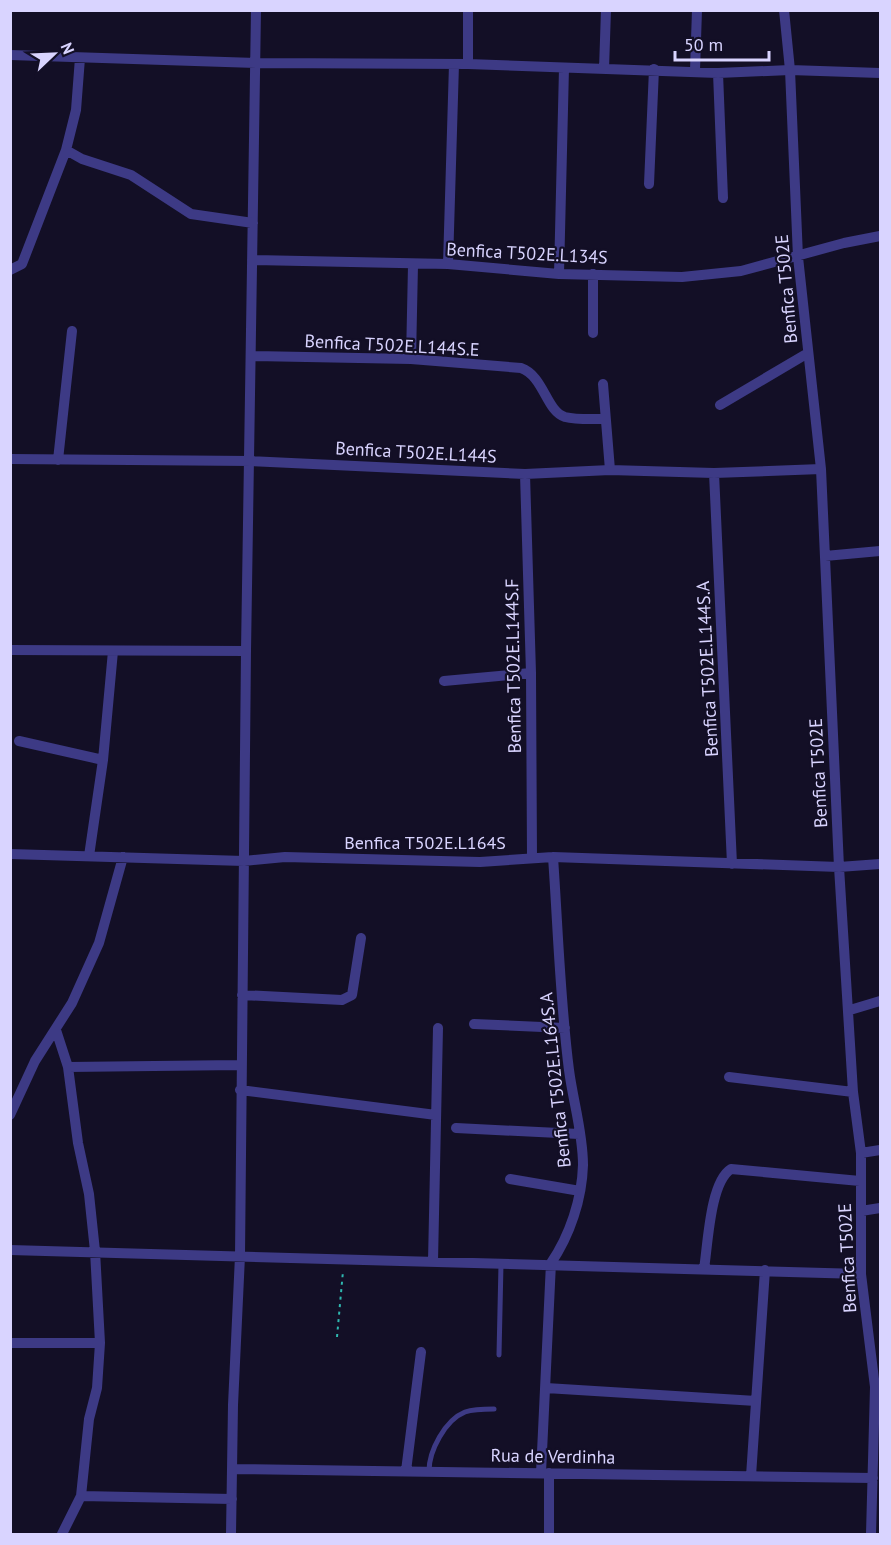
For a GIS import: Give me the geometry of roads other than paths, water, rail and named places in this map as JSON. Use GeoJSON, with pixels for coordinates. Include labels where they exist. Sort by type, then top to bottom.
{"type":"FeatureCollection","features":[{"type":"Feature","properties":{"kind":"street"},"geometry":{"type":"LineString","coordinates":[[231,1534],[240,1256],[240,1065],[256,10]]}},
{"type":"Feature","properties":{"kind":"street"},"geometry":{"type":"LineString","coordinates":[[468,10],[468,64]]}},
{"type":"Feature","properties":{"kind":"street"},"geometry":{"type":"LineString","coordinates":[[604,69],[606,10]]}},
{"type":"Feature","properties":{"kind":"street"},"geometry":{"type":"LineString","coordinates":[[695,70],[697,10]]}},
{"type":"Feature","properties":{"kind":"street","name":"Benfica T502E"},"geometry":{"type":"LineString","coordinates":[[784,10],[790,70],[798,257],[821,469],[839,867],[850,1010],[853,1092],[861,1153],[861,1274],[878,1387],[873,1478],[876,1502],[871,1534]]}},
{"type":"Feature","properties":{"kind":"street"},"geometry":{"type":"LineString","coordinates":[[10,55],[256,63],[468,64],[695,70],[718,73],[790,70],[880,73]]}},
{"type":"Feature","properties":{"kind":"street"},"geometry":{"type":"LineString","coordinates":[[10,270],[22,264],[66,150],[76,110],[80,57]]}},
{"type":"Feature","properties":{"kind":"street"},"geometry":{"type":"LineString","coordinates":[[448,264],[454,64]]}},
{"type":"Feature","properties":{"kind":"street"},"geometry":{"type":"LineString","coordinates":[[559,274],[564,68]]}},
{"type":"Feature","properties":{"kind":"street"},"geometry":{"type":"LineString","coordinates":[[649,184],[654,69]]}},
{"type":"Feature","properties":{"kind":"street"},"geometry":{"type":"LineString","coordinates":[[718,73],[723,198]]}},
{"type":"Feature","properties":{"kind":"street"},"geometry":{"type":"LineString","coordinates":[[66,150],[82,159],[131,175],[192,214],[253,223]]}},
{"type":"Feature","properties":{"kind":"street","name":"Benfica T502E.L134S"},"geometry":{"type":"LineString","coordinates":[[252,260],[448,264],[559,274],[682,277],[741,272],[844,243],[880,236]]}},
{"type":"Feature","properties":{"kind":"street"},"geometry":{"type":"LineString","coordinates":[[411,359],[413,265]]}},
{"type":"Feature","properties":{"kind":"street"},"geometry":{"type":"LineString","coordinates":[[593,274],[593,333]]}},
{"type":"Feature","properties":{"kind":"street"},"geometry":{"type":"LineString","coordinates":[[58,460],[72,331]]}},
{"type":"Feature","properties":{"kind":"street"},"geometry":{"type":"LineString","coordinates":[[720,405],[808,353]]}},
{"type":"Feature","properties":{"kind":"street","name":"Benfica T502E.L144S.E"},"geometry":{"type":"LineString","coordinates":[[251,356],[411,359],[520,368],[531,372],[556,411],[564,417],[604,419]]}},
{"type":"Feature","properties":{"kind":"street"},"geometry":{"type":"LineString","coordinates":[[603,384],[604,419],[610,470]]}},
{"type":"Feature","properties":{"kind":"street","name":"Benfica T502E.L144S"},"geometry":{"type":"LineString","coordinates":[[10,459],[250,460],[525,474],[610,470],[714,472],[821,469]]}},
{"type":"Feature","properties":{"kind":"street","name":"Benfica T502E.L144S.A"},"geometry":{"type":"LineString","coordinates":[[714,472],[732,864]]}},
{"type":"Feature","properties":{"kind":"street","name":"Benfica T502E.L144S.F"},"geometry":{"type":"LineString","coordinates":[[525,474],[531,673],[532,858]]}},
{"type":"Feature","properties":{"kind":"street"},"geometry":{"type":"LineString","coordinates":[[825,556],[880,550]]}},
{"type":"Feature","properties":{"kind":"street"},"geometry":{"type":"LineString","coordinates":[[10,650],[246,651]]}},
{"type":"Feature","properties":{"kind":"street"},"geometry":{"type":"LineString","coordinates":[[89,856],[103,760],[113,651]]}},
{"type":"Feature","properties":{"kind":"street"},"geometry":{"type":"LineString","coordinates":[[444,681],[531,673]]}},
{"type":"Feature","properties":{"kind":"street"},"geometry":{"type":"LineString","coordinates":[[20,741],[103,760]]}},
{"type":"Feature","properties":{"kind":"street","name":"Benfica T502E.L164S"},"geometry":{"type":"LineString","coordinates":[[10,854],[244,861],[285,857],[432,862],[553,857],[839,867],[880,864]]}},
{"type":"Feature","properties":{"kind":"street"},"geometry":{"type":"LineString","coordinates":[[10,1115],[35,1061],[72,1003],[99,943],[123,857]]}},
{"type":"Feature","properties":{"kind":"street","name":"Benfica T502E.L164S.A"},"geometry":{"type":"LineString","coordinates":[[549,1534],[545,1473],[551,1263],[562,1247],[580,1191],[583,1164],[565,1028],[553,857]]}},
{"type":"Feature","properties":{"kind":"street"},"geometry":{"type":"LineString","coordinates":[[242,995],[342,1000],[351,995],[354,989],[361,938]]}},
{"type":"Feature","properties":{"kind":"street"},"geometry":{"type":"LineString","coordinates":[[850,1010],[880,1001]]}},
{"type":"Feature","properties":{"kind":"street"},"geometry":{"type":"LineString","coordinates":[[474,1024],[565,1028]]}},
{"type":"Feature","properties":{"kind":"street"},"geometry":{"type":"LineString","coordinates":[[433,1262],[438,1028]]}},
{"type":"Feature","properties":{"kind":"street"},"geometry":{"type":"LineString","coordinates":[[56,1030],[68,1068],[78,1143],[89,1194],[100,1343],[97,1388],[89,1419],[81,1496],[62,1534]]}},
{"type":"Feature","properties":{"kind":"street"},"geometry":{"type":"LineString","coordinates":[[68,1068],[240,1065]]}},
{"type":"Feature","properties":{"kind":"street"},"geometry":{"type":"LineString","coordinates":[[729,1077],[853,1092]]}},
{"type":"Feature","properties":{"kind":"street"},"geometry":{"type":"LineString","coordinates":[[240,1090],[436,1115]]}},
{"type":"Feature","properties":{"kind":"street"},"geometry":{"type":"LineString","coordinates":[[456,1128],[579,1134]]}},
{"type":"Feature","properties":{"kind":"street"},"geometry":{"type":"LineString","coordinates":[[861,1153],[880,1150]]}},
{"type":"Feature","properties":{"kind":"street"},"geometry":{"type":"LineString","coordinates":[[704,1269],[716,1194],[723,1174],[731,1169],[860,1181]]}},
{"type":"Feature","properties":{"kind":"street"},"geometry":{"type":"LineString","coordinates":[[510,1179],[580,1191]]}},
{"type":"Feature","properties":{"kind":"street"},"geometry":{"type":"LineString","coordinates":[[861,1211],[880,1208]]}},
{"type":"Feature","properties":{"kind":"street"},"geometry":{"type":"LineString","coordinates":[[10,1250],[433,1262],[551,1263],[861,1274]]}},
{"type":"Feature","properties":{"kind":"street"},"geometry":{"type":"LineString","coordinates":[[751,1476],[765,1270]]}},
{"type":"Feature","properties":{"kind":"street"},"geometry":{"type":"LineString","coordinates":[[10,1343],[100,1343]]}},
{"type":"Feature","properties":{"kind":"street"},"geometry":{"type":"LineString","coordinates":[[406,1471],[421,1352]]}},
{"type":"Feature","properties":{"kind":"street"},"geometry":{"type":"LineString","coordinates":[[546,1388],[756,1401]]}},
{"type":"Feature","properties":{"kind":"street","name":"Rua de Verdinha"},"geometry":{"type":"LineString","coordinates":[[232,1469],[873,1478]]}},
{"type":"Feature","properties":{"kind":"street"},"geometry":{"type":"LineString","coordinates":[[81,1496],[232,1499]]}},
{"type":"Feature","properties":{"kind":"lane"},"geometry":{"type":"LineString","coordinates":[[499,1355],[501,1262]]}},
{"type":"Feature","properties":{"kind":"lane"},"geometry":{"type":"LineString","coordinates":[[429,1471],[429,1462],[435,1446],[455,1418],[467,1412],[494,1408]]}}]}
